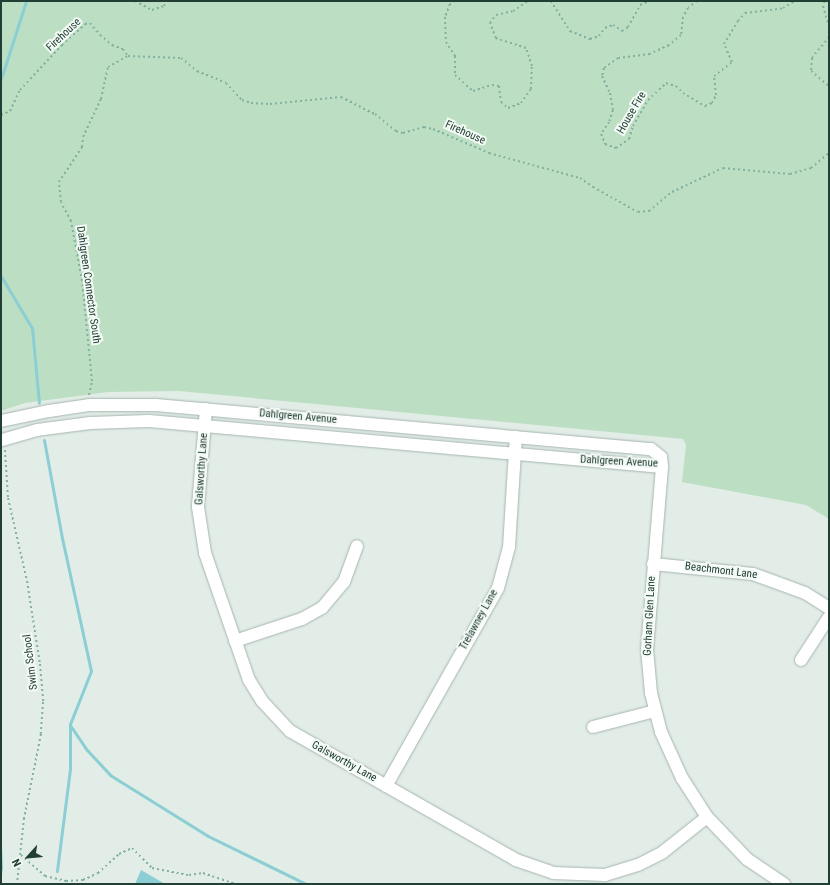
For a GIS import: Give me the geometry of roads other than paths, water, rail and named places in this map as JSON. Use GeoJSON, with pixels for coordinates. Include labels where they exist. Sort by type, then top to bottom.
{"type":"FeatureCollection","features":[{"type":"Feature","properties":{"kind":"street","name":"Dahlgreen Avenue"},"geometry":{"type":"LineString","coordinates":[[1,421],[49,410],[89,406],[136,404],[651,449],[661,457],[662,467],[149,421],[114,421],[37,430],[2,439]]}},
{"type":"Feature","properties":{"kind":"street","name":"Galsworthy Lane"},"geometry":{"type":"LineString","coordinates":[[206,409],[199,486],[200,528],[235,641],[255,691],[280,721],[300,738],[516,860],[553,873],[572,875],[605,874],[638,865],[663,852],[707,817]]}},
{"type":"Feature","properties":{"kind":"street","name":"Trelawney Lane"},"geometry":{"type":"LineString","coordinates":[[386,786],[498,588],[508,547],[516,454],[516,437]]}},
{"type":"Feature","properties":{"kind":"street","name":"Gorham Glen Lane"},"geometry":{"type":"LineString","coordinates":[[662,467],[647,649],[655,711],[674,763],[707,817],[747,859],[784,884]]}},
{"type":"Feature","properties":{"kind":"street"},"geometry":{"type":"LineString","coordinates":[[235,641],[302,619],[322,608],[344,582],[357,546]]}},
{"type":"Feature","properties":{"kind":"street","name":"Beachmont Lane"},"geometry":{"type":"LineString","coordinates":[[654,564],[753,574],[805,593],[829,608]]}},
{"type":"Feature","properties":{"kind":"street"},"geometry":{"type":"LineString","coordinates":[[801,660],[829,617]]}},
{"type":"Feature","properties":{"kind":"street"},"geometry":{"type":"LineString","coordinates":[[593,727],[655,711]]}},
{"type":"Feature","properties":{"kind":"water"},"geometry":{"type":"Polygon","coordinates":[[[1,823],[3,868],[1,881],[1,823]]]}},
{"type":"Feature","properties":{"kind":"water"},"geometry":{"type":"Polygon","coordinates":[[[141,870],[165,884],[135,884],[141,870]]]}},
{"type":"Feature","properties":{"kind":"waterway"},"geometry":{"type":"LineString","coordinates":[[1,79],[26,1]]}},
{"type":"Feature","properties":{"kind":"waterway"},"geometry":{"type":"LineString","coordinates":[[1,276],[32,328],[39,403]]}},
{"type":"Feature","properties":{"kind":"waterway"},"geometry":{"type":"LineString","coordinates":[[44,440],[62,538],[91,671],[70,724],[70,769],[57,871]]}},
{"type":"Feature","properties":{"kind":"waterway"},"geometry":{"type":"LineString","coordinates":[[70,725],[87,750],[110,775],[208,836],[306,884]]}}]}
